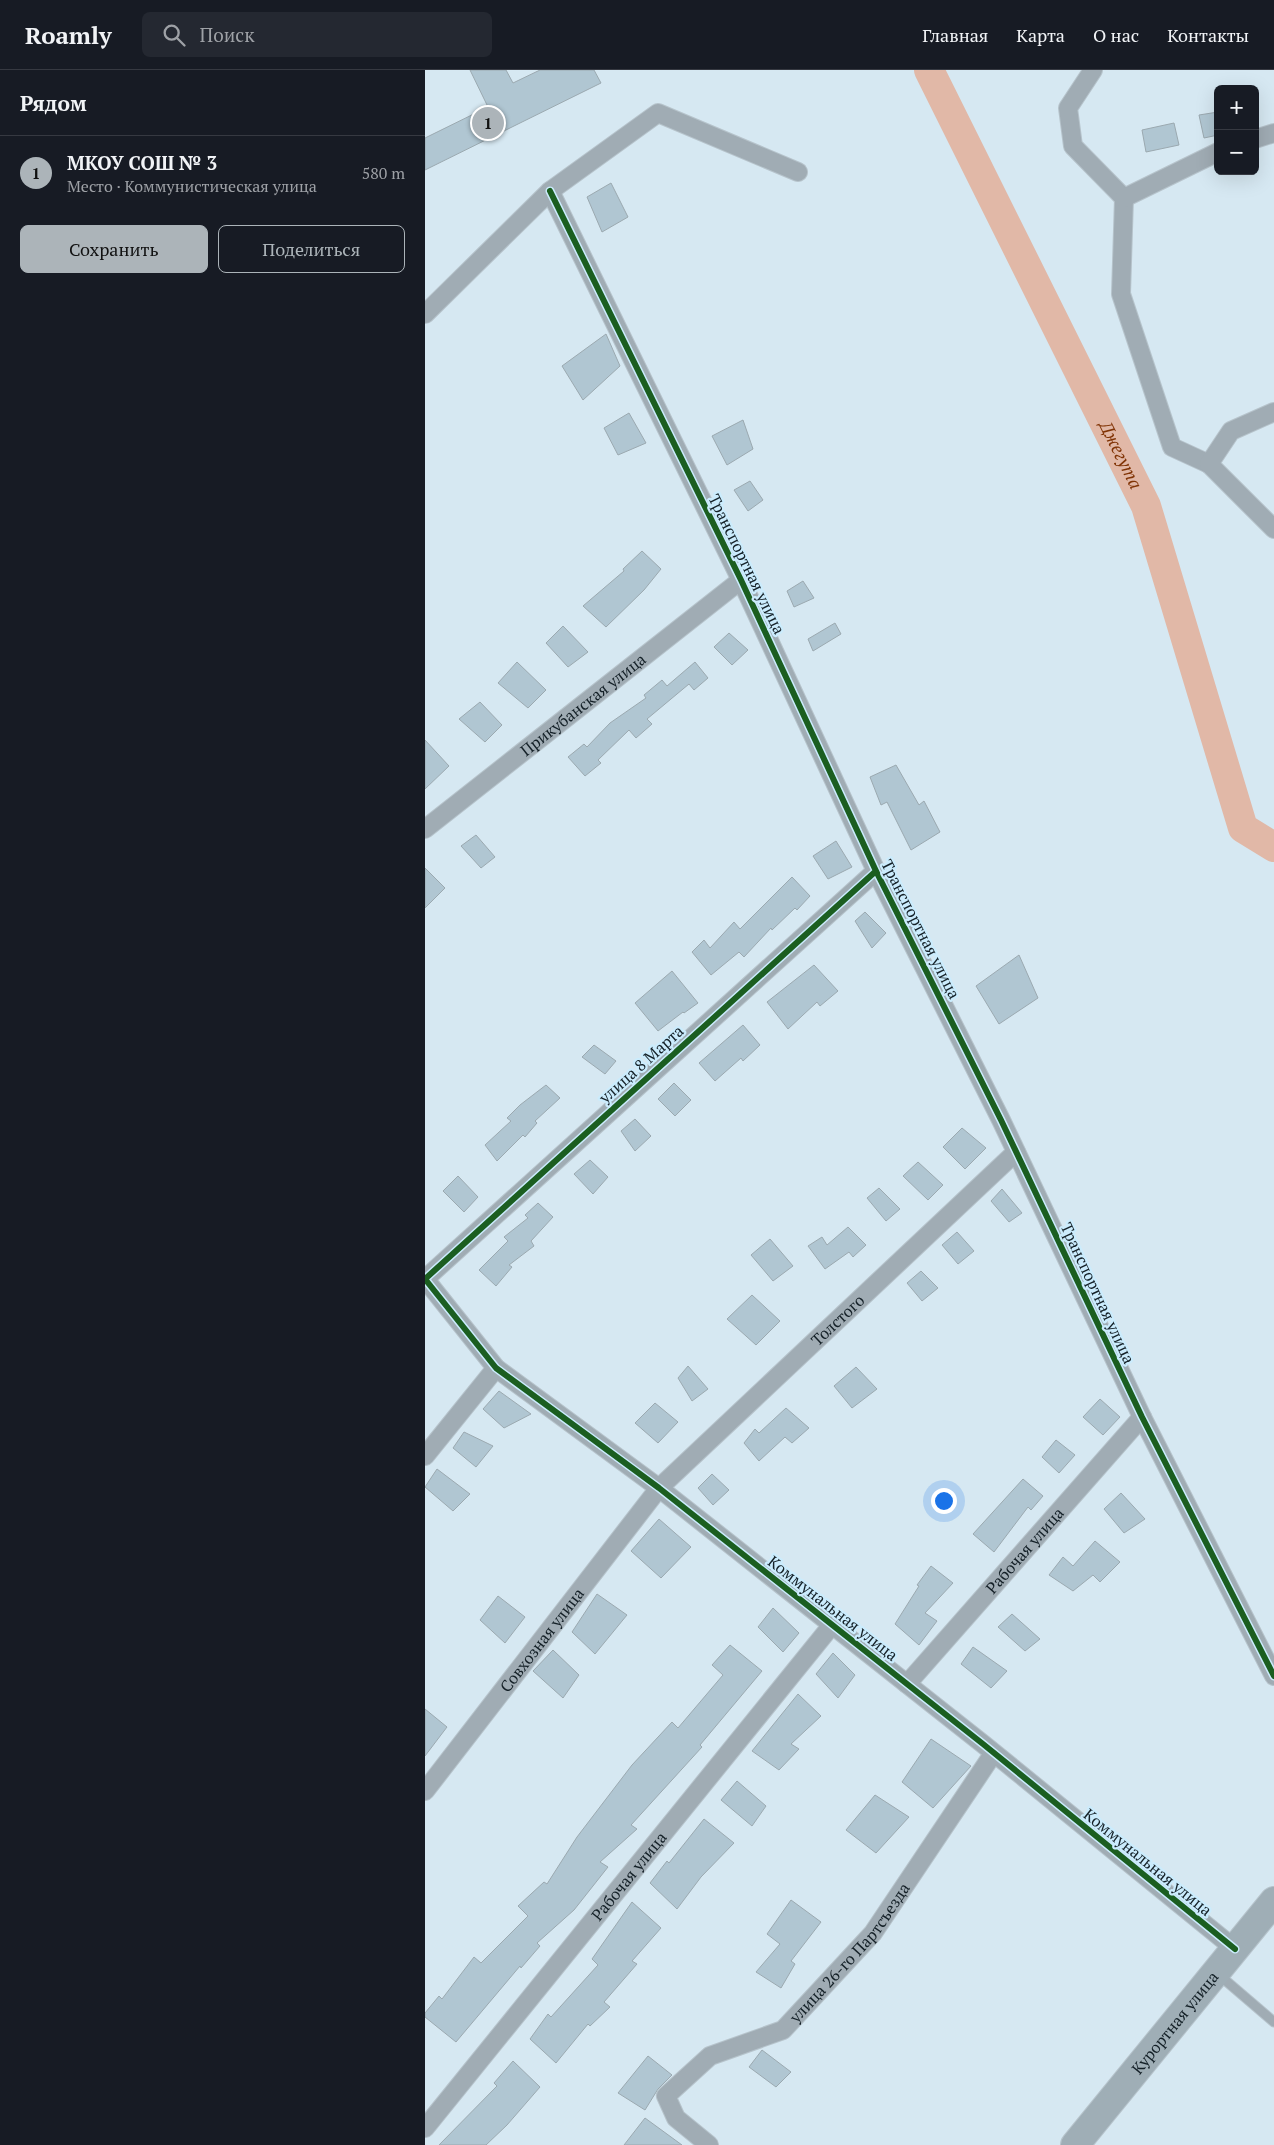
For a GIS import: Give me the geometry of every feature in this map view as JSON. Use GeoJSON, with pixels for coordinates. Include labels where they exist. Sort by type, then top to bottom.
{"type":"FeatureCollection","features":[{"type":"Feature","properties":{"kind":"main road","name":"Курортная улица"},"geometry":{"type":"LineString","coordinates":[[1075,2145],[1274,1901]]}},
{"type":"Feature","properties":{"kind":"street"},"geometry":{"type":"LineString","coordinates":[[1093,70],[1068,108],[1073,146],[1124,198],[1121,294],[1172,447],[1209,464],[1274,529]]}},
{"type":"Feature","properties":{"kind":"street"},"geometry":{"type":"LineString","coordinates":[[425,314],[551,191],[658,113],[797,172]]}},
{"type":"Feature","properties":{"kind":"street"},"geometry":{"type":"LineString","coordinates":[[1259,138],[1274,133]]}},
{"type":"Feature","properties":{"kind":"street"},"geometry":{"type":"LineString","coordinates":[[1124,198],[1214,154]]}},
{"type":"Feature","properties":{"kind":"street","name":"Транспортная улица"},"geometry":{"type":"LineString","coordinates":[[551,191],[741,580],[876,871],[1016,1152],[1142,1417],[1274,1676]]}},
{"type":"Feature","properties":{"kind":"street"},"geometry":{"type":"LineString","coordinates":[[1209,464],[1231,431],[1274,412]]}},
{"type":"Feature","properties":{"kind":"street","name":"Прикубанская улица"},"geometry":{"type":"LineString","coordinates":[[425,829],[741,580]]}},
{"type":"Feature","properties":{"kind":"street","name":"улица 8 Марта"},"geometry":{"type":"LineString","coordinates":[[425,1279],[876,871]]}},
{"type":"Feature","properties":{"kind":"street","name":"Толстого"},"geometry":{"type":"LineString","coordinates":[[659,1488],[1016,1152]]}},
{"type":"Feature","properties":{"kind":"street","name":"Коммунальная улица"},"geometry":{"type":"LineString","coordinates":[[425,1279],[496,1368],[659,1488],[907,1684],[1235,1949]]}},
{"type":"Feature","properties":{"kind":"street"},"geometry":{"type":"LineString","coordinates":[[425,1456],[496,1368]]}},
{"type":"Feature","properties":{"kind":"street","name":"Рабочая улица"},"geometry":{"type":"LineString","coordinates":[[907,1684],[1142,1417]]}},
{"type":"Feature","properties":{"kind":"street","name":"Совхозная улица"},"geometry":{"type":"LineString","coordinates":[[425,1791],[659,1488]]}},
{"type":"Feature","properties":{"kind":"street","name":"Рабочая улица"},"geometry":{"type":"LineString","coordinates":[[425,2128],[832,1625]]}},
{"type":"Feature","properties":{"kind":"street","name":"улица 26-го Партсъезда"},"geometry":{"type":"LineString","coordinates":[[709,2145],[676,2118],[666,2096],[709,2056],[783,2030],[873,1933],[993,1754]]}},
{"type":"Feature","properties":{"kind":"lane"},"geometry":{"type":"LineString","coordinates":[[1216,1972],[1274,2022]]}},
{"type":"Feature","properties":{"kind":"building"},"geometry":{"type":"Polygon","coordinates":[[[470,70],[506,70],[513,83],[540,70],[594,70],[601,83],[425,170],[425,138],[488,107],[470,70]]]}},
{"type":"Feature","properties":{"kind":"building"},"geometry":{"type":"Polygon","coordinates":[[[1214,113],[1214,136],[1204,138],[1199,115],[1214,113]]]}},
{"type":"Feature","properties":{"kind":"building"},"geometry":{"type":"Polygon","coordinates":[[[1174,123],[1179,145],[1146,152],[1142,130],[1174,123]]]}},
{"type":"Feature","properties":{"kind":"building"},"geometry":{"type":"Polygon","coordinates":[[[611,183],[628,217],[602,232],[587,197],[611,183]]]}},
{"type":"Feature","properties":{"kind":"building"},"geometry":{"type":"Polygon","coordinates":[[[606,334],[620,366],[583,400],[562,366],[606,334]]]}},
{"type":"Feature","properties":{"kind":"building"},"geometry":{"type":"Polygon","coordinates":[[[629,413],[646,443],[618,455],[604,428],[629,413]]]}},
{"type":"Feature","properties":{"kind":"building"},"geometry":{"type":"Polygon","coordinates":[[[743,420],[753,449],[727,465],[712,436],[743,420]]]}},
{"type":"Feature","properties":{"kind":"building"},"geometry":{"type":"Polygon","coordinates":[[[750,481],[763,500],[748,511],[734,490],[750,481]]]}},
{"type":"Feature","properties":{"kind":"building"},"geometry":{"type":"Polygon","coordinates":[[[642,551],[661,569],[644,590],[606,627],[583,606],[624,571],[623,569],[642,551]]]}},
{"type":"Feature","properties":{"kind":"building"},"geometry":{"type":"Polygon","coordinates":[[[803,581],[814,598],[794,607],[787,591],[803,581]]]}},
{"type":"Feature","properties":{"kind":"building"},"geometry":{"type":"Polygon","coordinates":[[[835,623],[841,634],[813,651],[808,639],[835,623]]]}},
{"type":"Feature","properties":{"kind":"building"},"geometry":{"type":"Polygon","coordinates":[[[563,626],[588,652],[568,667],[546,643],[563,626]]]}},
{"type":"Feature","properties":{"kind":"building"},"geometry":{"type":"Polygon","coordinates":[[[729,633],[748,650],[732,665],[714,647],[729,633]]]}},
{"type":"Feature","properties":{"kind":"building"},"geometry":{"type":"Polygon","coordinates":[[[517,662],[546,690],[528,708],[498,683],[517,662]]]}},
{"type":"Feature","properties":{"kind":"building"},"geometry":{"type":"Polygon","coordinates":[[[695,662],[708,678],[694,690],[689,684],[647,719],[652,724],[636,738],[629,730],[598,760],[601,763],[585,776],[568,757],[584,744],[587,747],[610,723],[646,698],[644,695],[662,680],[667,686],[695,662]]]}},
{"type":"Feature","properties":{"kind":"building"},"geometry":{"type":"Polygon","coordinates":[[[480,702],[502,725],[485,742],[459,719],[480,702]]]}},
{"type":"Feature","properties":{"kind":"building"},"geometry":{"type":"Polygon","coordinates":[[[425,740],[449,766],[425,789],[425,740]]]}},
{"type":"Feature","properties":{"kind":"building"},"geometry":{"type":"Polygon","coordinates":[[[896,765],[919,805],[924,801],[940,832],[911,850],[887,802],[881,805],[870,777],[896,765]]]}},
{"type":"Feature","properties":{"kind":"building"},"geometry":{"type":"Polygon","coordinates":[[[476,835],[495,857],[481,868],[461,846],[476,835]]]}},
{"type":"Feature","properties":{"kind":"building"},"geometry":{"type":"Polygon","coordinates":[[[836,841],[852,867],[828,879],[813,856],[836,841]]]}},
{"type":"Feature","properties":{"kind":"building"},"geometry":{"type":"Polygon","coordinates":[[[425,868],[445,888],[425,908],[425,868]]]}},
{"type":"Feature","properties":{"kind":"building"},"geometry":{"type":"Polygon","coordinates":[[[792,877],[810,896],[797,910],[795,908],[772,930],[771,928],[744,957],[739,952],[711,975],[692,952],[704,940],[710,948],[734,922],[740,929],[792,877]]]}},
{"type":"Feature","properties":{"kind":"building"},"geometry":{"type":"Polygon","coordinates":[[[865,912],[886,933],[872,948],[855,921],[865,912]]]}},
{"type":"Feature","properties":{"kind":"building"},"geometry":{"type":"Polygon","coordinates":[[[1019,955],[1038,998],[999,1024],[976,986],[1019,955]]]}},
{"type":"Feature","properties":{"kind":"building"},"geometry":{"type":"Polygon","coordinates":[[[814,965],[838,991],[820,1006],[817,1002],[788,1029],[767,1002],[814,965]]]}},
{"type":"Feature","properties":{"kind":"building"},"geometry":{"type":"Polygon","coordinates":[[[672,971],[698,1003],[658,1031],[635,1003],[672,971]]]}},
{"type":"Feature","properties":{"kind":"building"},"geometry":{"type":"Polygon","coordinates":[[[743,1025],[760,1045],[743,1061],[741,1058],[715,1081],[699,1063],[743,1025]]]}},
{"type":"Feature","properties":{"kind":"building"},"geometry":{"type":"Polygon","coordinates":[[[594,1045],[616,1061],[605,1074],[582,1057],[594,1045]]]}},
{"type":"Feature","properties":{"kind":"building"},"geometry":{"type":"Polygon","coordinates":[[[674,1083],[691,1100],[675,1116],[658,1099],[674,1083]]]}},
{"type":"Feature","properties":{"kind":"building"},"geometry":{"type":"Polygon","coordinates":[[[546,1085],[560,1098],[535,1121],[537,1123],[525,1137],[523,1135],[497,1161],[485,1145],[511,1121],[507,1118],[520,1105],[546,1085]]]}},
{"type":"Feature","properties":{"kind":"building"},"geometry":{"type":"Polygon","coordinates":[[[635,1119],[651,1136],[635,1151],[621,1131],[635,1119]]]}},
{"type":"Feature","properties":{"kind":"building"},"geometry":{"type":"Polygon","coordinates":[[[962,1128],[986,1148],[965,1169],[943,1147],[962,1128]]]}},
{"type":"Feature","properties":{"kind":"building"},"geometry":{"type":"Polygon","coordinates":[[[590,1160],[608,1177],[593,1194],[574,1174],[590,1160]]]}},
{"type":"Feature","properties":{"kind":"building"},"geometry":{"type":"Polygon","coordinates":[[[918,1162],[943,1185],[928,1200],[903,1176],[918,1162]]]}},
{"type":"Feature","properties":{"kind":"building"},"geometry":{"type":"Polygon","coordinates":[[[458,1176],[478,1197],[464,1212],[443,1191],[458,1176]]]}},
{"type":"Feature","properties":{"kind":"building"},"geometry":{"type":"Polygon","coordinates":[[[879,1188],[900,1209],[886,1221],[867,1198],[879,1188]]]}},
{"type":"Feature","properties":{"kind":"building"},"geometry":{"type":"Polygon","coordinates":[[[1002,1189],[1022,1213],[1009,1222],[991,1201],[1002,1189]]]}},
{"type":"Feature","properties":{"kind":"building"},"geometry":{"type":"Polygon","coordinates":[[[538,1203],[553,1217],[531,1241],[534,1246],[509,1265],[512,1267],[496,1286],[479,1270],[508,1241],[504,1237],[528,1218],[525,1215],[538,1203]]]}},
{"type":"Feature","properties":{"kind":"building"},"geometry":{"type":"Polygon","coordinates":[[[848,1227],[866,1245],[853,1257],[849,1252],[825,1269],[808,1246],[822,1237],[827,1245],[848,1227]]]}},
{"type":"Feature","properties":{"kind":"building"},"geometry":{"type":"Polygon","coordinates":[[[957,1232],[974,1251],[958,1264],[942,1245],[957,1232]]]}},
{"type":"Feature","properties":{"kind":"building"},"geometry":{"type":"Polygon","coordinates":[[[770,1239],[793,1266],[773,1281],[751,1255],[770,1239]]]}},
{"type":"Feature","properties":{"kind":"building"},"geometry":{"type":"Polygon","coordinates":[[[921,1271],[938,1288],[922,1301],[907,1283],[921,1271]]]}},
{"type":"Feature","properties":{"kind":"building"},"geometry":{"type":"Polygon","coordinates":[[[752,1295],[780,1321],[756,1345],[727,1319],[752,1295]]]}},
{"type":"Feature","properties":{"kind":"building"},"geometry":{"type":"Polygon","coordinates":[[[688,1366],[708,1389],[692,1401],[678,1378],[688,1366]]]}},
{"type":"Feature","properties":{"kind":"building"},"geometry":{"type":"Polygon","coordinates":[[[856,1367],[877,1389],[852,1408],[834,1386],[856,1367]]]}},
{"type":"Feature","properties":{"kind":"building"},"geometry":{"type":"Polygon","coordinates":[[[499,1391],[531,1414],[504,1428],[483,1409],[499,1391]]]}},
{"type":"Feature","properties":{"kind":"building"},"geometry":{"type":"Polygon","coordinates":[[[1100,1399],[1120,1417],[1103,1435],[1083,1417],[1100,1399]]]}},
{"type":"Feature","properties":{"kind":"building"},"geometry":{"type":"Polygon","coordinates":[[[655,1403],[678,1422],[658,1443],[635,1423],[655,1403]]]}},
{"type":"Feature","properties":{"kind":"building"},"geometry":{"type":"Polygon","coordinates":[[[786,1408],[809,1428],[792,1443],[785,1437],[759,1461],[744,1443],[755,1429],[759,1433],[786,1408]]]}},
{"type":"Feature","properties":{"kind":"building"},"geometry":{"type":"Polygon","coordinates":[[[464,1432],[493,1446],[476,1467],[453,1448],[464,1432]]]}},
{"type":"Feature","properties":{"kind":"building"},"geometry":{"type":"Polygon","coordinates":[[[1056,1440],[1075,1455],[1059,1473],[1042,1457],[1056,1440]]]}},
{"type":"Feature","properties":{"kind":"building"},"geometry":{"type":"Polygon","coordinates":[[[437,1469],[470,1494],[453,1511],[425,1487],[437,1469]]]}},
{"type":"Feature","properties":{"kind":"building"},"geometry":{"type":"Polygon","coordinates":[[[712,1474],[729,1490],[713,1505],[698,1488],[712,1474]]]}},
{"type":"Feature","properties":{"kind":"building"},"geometry":{"type":"Polygon","coordinates":[[[1023,1479],[1043,1496],[1031,1510],[1028,1507],[994,1552],[973,1534],[1023,1479]]]}},
{"type":"Feature","properties":{"kind":"building"},"geometry":{"type":"Polygon","coordinates":[[[1121,1493],[1145,1519],[1124,1533],[1104,1509],[1121,1493]]]}},
{"type":"Feature","properties":{"kind":"building"},"geometry":{"type":"Polygon","coordinates":[[[659,1519],[691,1547],[661,1578],[631,1551],[659,1519]]]}},
{"type":"Feature","properties":{"kind":"building"},"geometry":{"type":"Polygon","coordinates":[[[1095,1541],[1120,1562],[1100,1582],[1093,1575],[1073,1591],[1049,1575],[1063,1557],[1073,1566],[1095,1541]]]}},
{"type":"Feature","properties":{"kind":"building"},"geometry":{"type":"Polygon","coordinates":[[[931,1566],[953,1583],[925,1613],[937,1621],[919,1645],[895,1624],[919,1586],[917,1585],[931,1566]]]}},
{"type":"Feature","properties":{"kind":"building"},"geometry":{"type":"Polygon","coordinates":[[[597,1594],[627,1615],[595,1654],[572,1632],[597,1594]]]}},
{"type":"Feature","properties":{"kind":"building"},"geometry":{"type":"Polygon","coordinates":[[[498,1596],[525,1617],[505,1643],[480,1620],[498,1596]]]}},
{"type":"Feature","properties":{"kind":"building"},"geometry":{"type":"Polygon","coordinates":[[[773,1608],[799,1633],[783,1652],[758,1627],[773,1608]]]}},
{"type":"Feature","properties":{"kind":"building"},"geometry":{"type":"Polygon","coordinates":[[[1012,1614],[1040,1639],[1025,1651],[998,1627],[1012,1614]]]}},
{"type":"Feature","properties":{"kind":"building"},"geometry":{"type":"Polygon","coordinates":[[[730,1645],[762,1671],[700,1745],[702,1747],[631,1825],[637,1829],[600,1862],[608,1867],[574,1910],[537,1943],[540,1946],[521,1968],[520,1966],[456,2042],[425,2017],[425,2013],[439,1996],[442,1999],[474,1957],[481,1963],[528,1916],[518,1906],[544,1882],[547,1884],[577,1837],[632,1765],[672,1722],[678,1728],[723,1675],[712,1665],[730,1645]]]}},
{"type":"Feature","properties":{"kind":"building"},"geometry":{"type":"Polygon","coordinates":[[[973,1647],[1007,1671],[991,1688],[961,1664],[973,1647]]]}},
{"type":"Feature","properties":{"kind":"building"},"geometry":{"type":"Polygon","coordinates":[[[553,1650],[579,1675],[563,1698],[533,1671],[553,1650]]]}},
{"type":"Feature","properties":{"kind":"building"},"geometry":{"type":"Polygon","coordinates":[[[833,1653],[855,1675],[838,1698],[816,1674],[833,1653]]]}},
{"type":"Feature","properties":{"kind":"building"},"geometry":{"type":"Polygon","coordinates":[[[798,1694],[821,1716],[791,1744],[799,1749],[779,1770],[752,1751],[798,1694]]]}},
{"type":"Feature","properties":{"kind":"building"},"geometry":{"type":"Polygon","coordinates":[[[425,1709],[447,1727],[425,1756],[425,1709]]]}},
{"type":"Feature","properties":{"kind":"building"},"geometry":{"type":"Polygon","coordinates":[[[931,1739],[971,1766],[933,1808],[902,1782],[931,1739]]]}},
{"type":"Feature","properties":{"kind":"building"},"geometry":{"type":"Polygon","coordinates":[[[737,1781],[766,1806],[752,1826],[721,1800],[737,1781]]]}},
{"type":"Feature","properties":{"kind":"building"},"geometry":{"type":"Polygon","coordinates":[[[875,1795],[909,1817],[876,1853],[846,1830],[875,1795]]]}},
{"type":"Feature","properties":{"kind":"building"},"geometry":{"type":"Polygon","coordinates":[[[704,1819],[734,1843],[701,1877],[677,1909],[650,1883],[667,1861],[669,1863],[704,1819]]]}},
{"type":"Feature","properties":{"kind":"building"},"geometry":{"type":"Polygon","coordinates":[[[791,1900],[821,1922],[791,1961],[795,1964],[781,1988],[756,1972],[780,1944],[767,1934],[791,1900]]]}},
{"type":"Feature","properties":{"kind":"building"},"geometry":{"type":"Polygon","coordinates":[[[632,1902],[661,1928],[632,1961],[637,1964],[604,2002],[610,2007],[590,2026],[588,2024],[556,2063],[530,2039],[548,2014],[551,2017],[598,1965],[592,1959],[632,1902]]]}},
{"type":"Feature","properties":{"kind":"building"},"geometry":{"type":"Polygon","coordinates":[[[762,2050],[791,2072],[776,2087],[749,2067],[762,2050]]]}},
{"type":"Feature","properties":{"kind":"building"},"geometry":{"type":"Polygon","coordinates":[[[648,2056],[672,2075],[658,2089],[645,2110],[618,2093],[648,2056]]]}},
{"type":"Feature","properties":{"kind":"building"},"geometry":{"type":"Polygon","coordinates":[[[513,2061],[540,2087],[507,2125],[486,2145],[439,2145],[497,2086],[494,2083],[513,2061]]]}},
{"type":"Feature","properties":{"kind":"building"},"geometry":{"type":"Polygon","coordinates":[[[645,2118],[682,2145],[624,2145],[645,2118]]]}},
{"type":"Feature","properties":{"kind":"waterway","name":"Джегута"},"geometry":{"type":"LineString","coordinates":[[929,70],[1146,506],[1243,828],[1274,847]]}},
{"type":"Feature","properties":{"kind":"cycle path"},"geometry":{"type":"LineString","coordinates":[[550,191],[741,580],[876,871],[1001,1120],[1142,1417],[1274,1676]]}},
{"type":"Feature","properties":{"kind":"cycle path"},"geometry":{"type":"LineString","coordinates":[[876,871],[425,1279],[496,1368],[659,1488],[983,1744],[1235,1949]]}},
{"type":"Feature","properties":{"kind":"place","name":"МКОУ СОШ № 3"},"geometry":{"type":"Point","coordinates":[488,123]}}]}
